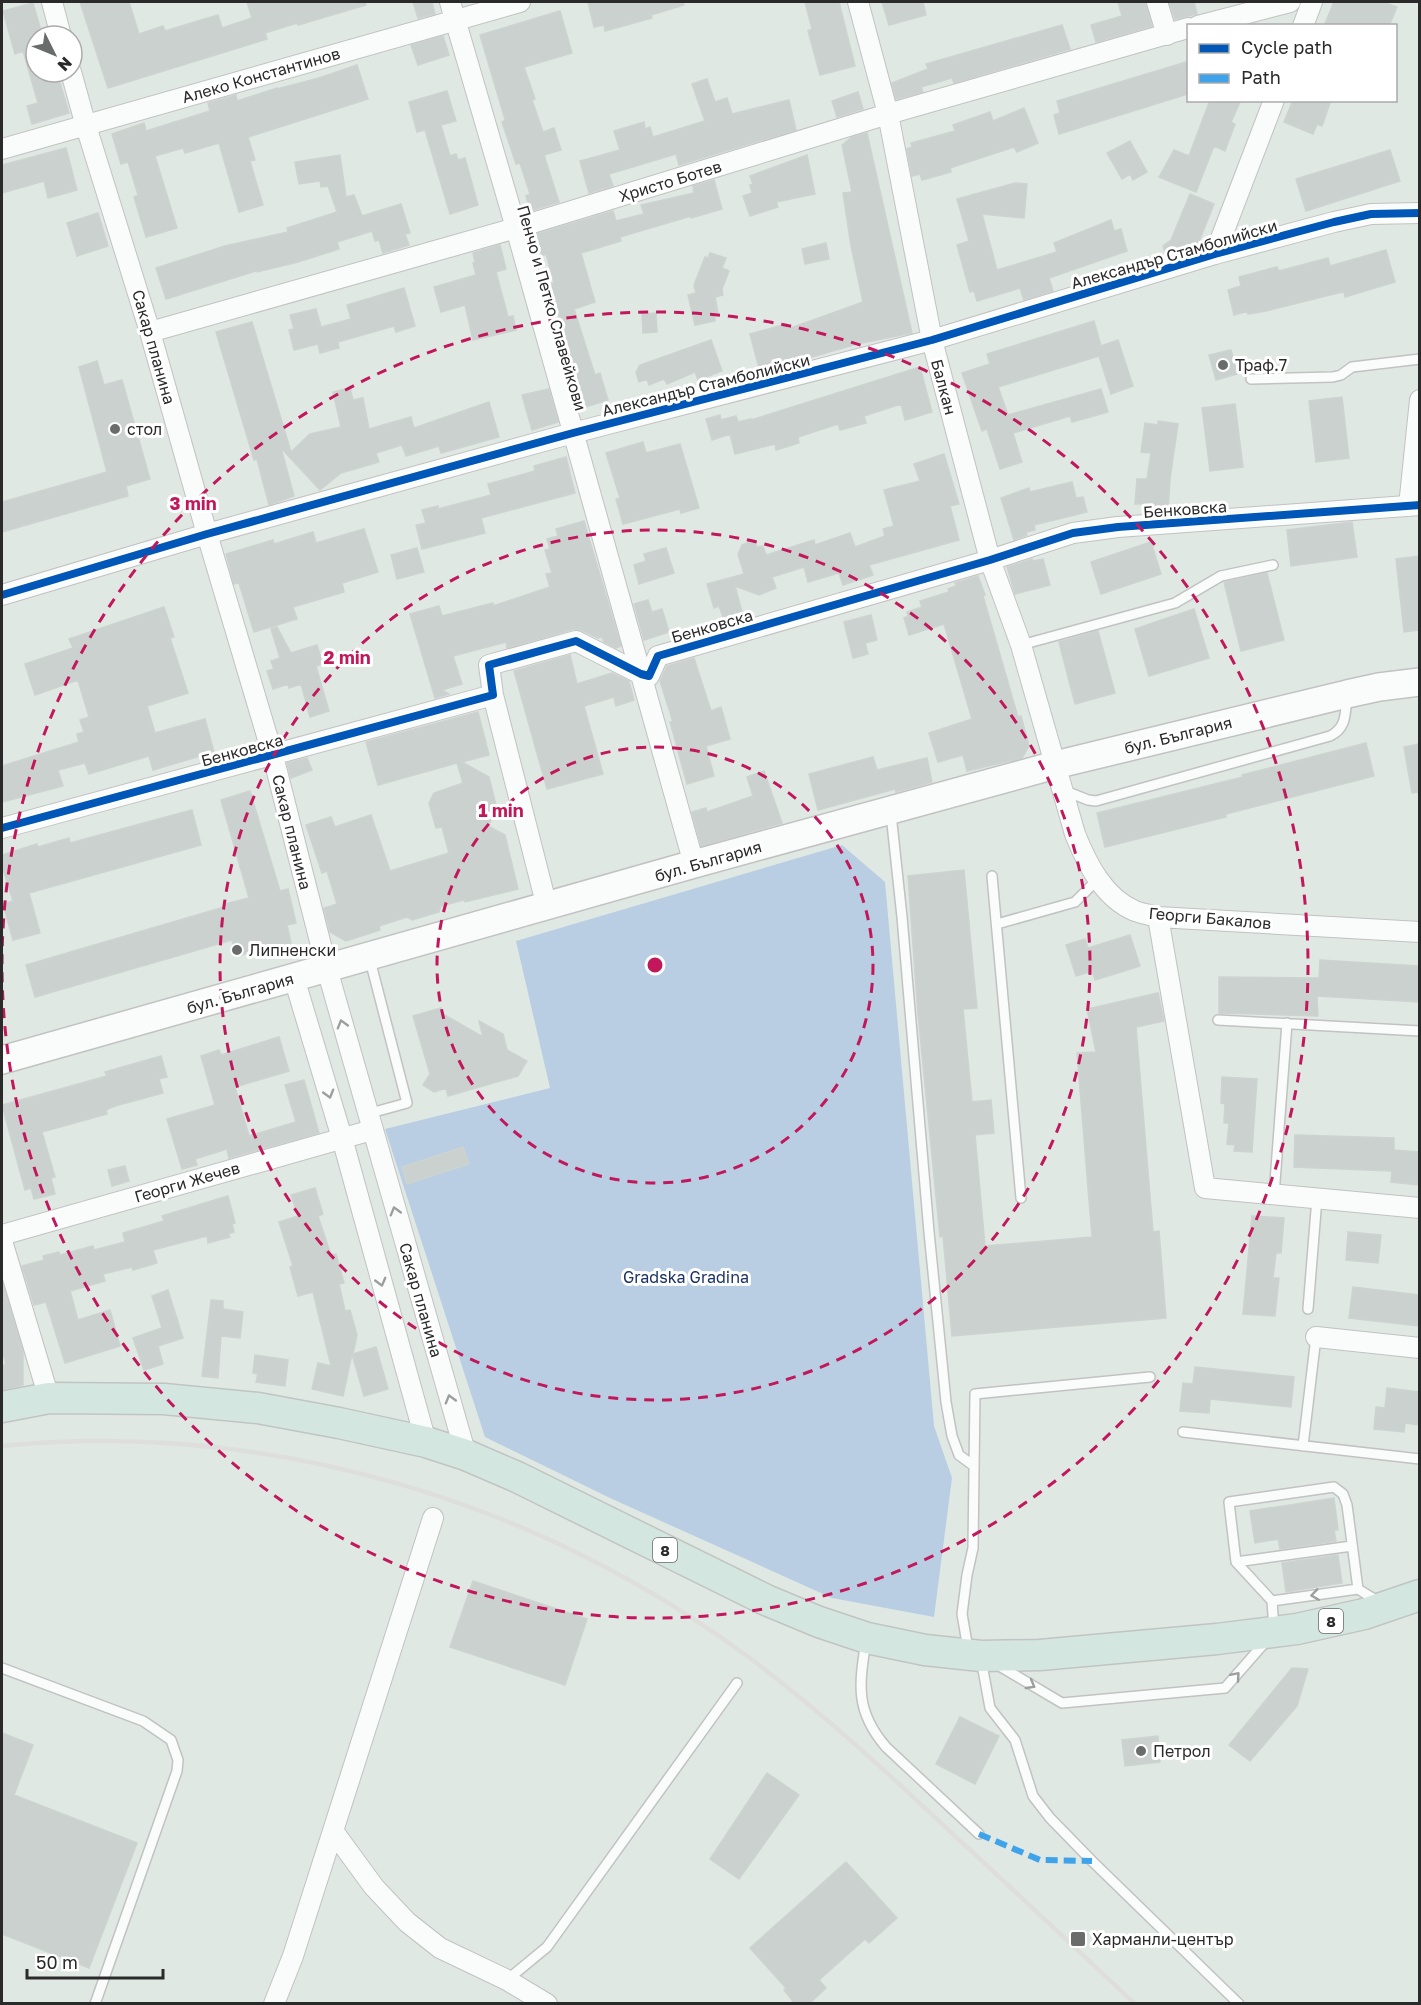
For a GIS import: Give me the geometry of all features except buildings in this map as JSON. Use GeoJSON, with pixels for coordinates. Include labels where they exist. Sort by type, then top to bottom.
{"type":"FeatureCollection","features":[{"type":"Feature","properties":{"kind":"main road","name":"8"},"geometry":{"type":"LineString","coordinates":[[2,1407],[49,1398],[164,1399],[258,1408],[426,1442],[466,1455],[567,1501],[766,1600],[819,1622],[867,1638],[924,1650],[975,1655],[1040,1655],[1119,1650],[1297,1629],[1364,1614],[1419,1595]]}},
{"type":"Feature","properties":{"kind":"street"},"geometry":{"type":"LineString","coordinates":[[52,2],[58,24]]}},
{"type":"Feature","properties":{"kind":"street","name":"Алеко Константинов"},"geometry":{"type":"LineString","coordinates":[[2,148],[86,126],[452,10],[520,2]]}},
{"type":"Feature","properties":{"kind":"street","name":"Балкан"},"geometry":{"type":"LineString","coordinates":[[858,2],[888,114],[932,340],[990,560],[1021,645],[1059,778]]}},
{"type":"Feature","properties":{"kind":"street"},"geometry":{"type":"LineString","coordinates":[[1157,2],[1167,34]]}},
{"type":"Feature","properties":{"kind":"street"},"geometry":{"type":"LineString","coordinates":[[1206,24],[1290,2]]}},
{"type":"Feature","properties":{"kind":"street"},"geometry":{"type":"LineString","coordinates":[[1304,24],[1312,2]]}},
{"type":"Feature","properties":{"kind":"street","name":"Пенчо и Петко Славейкови"},"geometry":{"type":"LineString","coordinates":[[452,10],[516,228],[694,864]]}},
{"type":"Feature","properties":{"kind":"street","name":"Христо Ботев"},"geometry":{"type":"LineString","coordinates":[[150,332],[516,228],[888,114],[1187,28]]}},
{"type":"Feature","properties":{"kind":"street","name":"Сакар планина"},"geometry":{"type":"LineString","coordinates":[[74,84],[150,332],[273,756],[327,969],[369,1122],[466,1455]]}},
{"type":"Feature","properties":{"kind":"street"},"geometry":{"type":"LineString","coordinates":[[1215,254],[1273,102]]}},
{"type":"Feature","properties":{"kind":"street","name":"Александър Стамболийски"},"geometry":{"type":"LineString","coordinates":[[2,595],[207,534],[573,433],[932,340],[1215,254],[1371,214],[1419,213]]}},
{"type":"Feature","properties":{"kind":"street"},"geometry":{"type":"LineString","coordinates":[[1414,506],[1419,400]]}},
{"type":"Feature","properties":{"kind":"street","name":"Бенковска"},"geometry":{"type":"LineString","coordinates":[[641,674],[649,676],[658,656],[990,560],[1073,533],[1118,527],[1414,506]]}},
{"type":"Feature","properties":{"kind":"street"},"geometry":{"type":"LineString","coordinates":[[547,907],[493,695],[489,665],[576,641],[641,674]]}},
{"type":"Feature","properties":{"kind":"street","name":"бул. България"},"geometry":{"type":"LineString","coordinates":[[2,1059],[694,864],[891,811],[1059,778],[1347,694],[1378,687],[1419,682]]}},
{"type":"Feature","properties":{"kind":"street","name":"Бенковска"},"geometry":{"type":"LineString","coordinates":[[2,828],[493,695]]}},
{"type":"Feature","properties":{"kind":"street","name":"Георги Бакалов"},"geometry":{"type":"LineString","coordinates":[[1059,778],[1082,851],[1098,879],[1114,896],[1134,910],[1158,917],[1419,932]]}},
{"type":"Feature","properties":{"kind":"street"},"geometry":{"type":"LineString","coordinates":[[1158,917],[1205,1188],[1419,1208]]}},
{"type":"Feature","properties":{"kind":"street","name":"Сакар планина"},"geometry":{"type":"LineString","coordinates":[[294,978],[342,1138],[426,1442]]}},
{"type":"Feature","properties":{"kind":"street","name":"Георги Жечев"},"geometry":{"type":"LineString","coordinates":[[2,1235],[342,1138],[369,1122]]}},
{"type":"Feature","properties":{"kind":"street"},"geometry":{"type":"LineString","coordinates":[[2,1241],[49,1398]]}},
{"type":"Feature","properties":{"kind":"street"},"geometry":{"type":"LineString","coordinates":[[1316,1337],[1419,1348]]}},
{"type":"Feature","properties":{"kind":"street"},"geometry":{"type":"LineString","coordinates":[[274,2004],[293,1956],[433,1518]]}},
{"type":"Feature","properties":{"kind":"street"},"geometry":{"type":"LineString","coordinates":[[333,1831],[374,1887],[407,1922],[440,1948],[507,1980],[545,2003]]}},
{"type":"Feature","properties":{"kind":"lane"},"geometry":{"type":"LineString","coordinates":[[1251,379],[1333,377],[1341,375],[1352,367],[1419,359]]}},
{"type":"Feature","properties":{"kind":"lane"},"geometry":{"type":"LineString","coordinates":[[1021,645],[1175,603],[1221,576],[1273,565]]}},
{"type":"Feature","properties":{"kind":"lane"},"geometry":{"type":"LineString","coordinates":[[1059,778],[1088,800],[1096,801],[1330,736],[1338,733],[1343,726],[1347,694]]}},
{"type":"Feature","properties":{"kind":"lane"},"geometry":{"type":"LineString","coordinates":[[891,811],[928,1232],[946,1402],[958,1455],[974,1466]]}},
{"type":"Feature","properties":{"kind":"lane"},"geometry":{"type":"LineString","coordinates":[[992,876],[1021,1198]]}},
{"type":"Feature","properties":{"kind":"lane"},"geometry":{"type":"LineString","coordinates":[[997,924],[1075,902],[1098,879]]}},
{"type":"Feature","properties":{"kind":"lane"},"geometry":{"type":"LineString","coordinates":[[369,957],[407,1103],[369,1122]]}},
{"type":"Feature","properties":{"kind":"lane"},"geometry":{"type":"LineString","coordinates":[[1218,1020],[1419,1031]]}},
{"type":"Feature","properties":{"kind":"lane"},"geometry":{"type":"LineString","coordinates":[[1274,1195],[1287,1023]]}},
{"type":"Feature","properties":{"kind":"lane"},"geometry":{"type":"LineString","coordinates":[[1308,1309],[1317,1198]]}},
{"type":"Feature","properties":{"kind":"lane"},"geometry":{"type":"LineString","coordinates":[[1303,1446],[1316,1337]]}},
{"type":"Feature","properties":{"kind":"lane"},"geometry":{"type":"LineString","coordinates":[[1150,1377],[975,1394],[973,1548],[967,1575],[963,1614],[990,1708],[1015,1740],[1033,1796],[1050,1818],[1092,1861],[1239,2004]]}},
{"type":"Feature","properties":{"kind":"lane"},"geometry":{"type":"LineString","coordinates":[[1183,1432],[1419,1459]]}},
{"type":"Feature","properties":{"kind":"lane"},"geometry":{"type":"LineString","coordinates":[[975,1655],[1062,1703],[1225,1688],[1275,1632],[1272,1601],[1236,1562],[1229,1502],[1319,1487],[1334,1487],[1343,1494],[1347,1505],[1358,1589]]}},
{"type":"Feature","properties":{"kind":"lane"},"geometry":{"type":"LineString","coordinates":[[1236,1562],[1352,1546]]}},
{"type":"Feature","properties":{"kind":"lane"},"geometry":{"type":"LineString","coordinates":[[1272,1601],[1358,1589],[1386,1606]]}},
{"type":"Feature","properties":{"kind":"lane"},"geometry":{"type":"LineString","coordinates":[[867,1638],[862,1666],[861,1692],[864,1713],[872,1732],[979,1833]]}},
{"type":"Feature","properties":{"kind":"lane"},"geometry":{"type":"LineString","coordinates":[[2,1668],[143,1721],[171,1740],[178,1760],[177,1771],[95,2004]]}},
{"type":"Feature","properties":{"kind":"lane"},"geometry":{"type":"LineString","coordinates":[[507,1980],[547,1947],[737,1683]]}},
{"type":"Feature","properties":{"kind":"green space","name":"Gradska Gradina"},"geometry":{"type":"Polygon","coordinates":[[[842,845],[885,882],[934,1426],[952,1478],[934,1617],[832,1598],[610,1498],[485,1437],[385,1129],[550,1088],[516,941],[842,845]]]}},
{"type":"Feature","properties":{"kind":"railway"},"geometry":{"type":"LineString","coordinates":[[2,1446],[101,1441],[200,1446],[298,1460],[394,1482],[487,1514],[578,1553],[665,1601],[747,1656],[801,1699],[905,1790],[1135,2004]]}},
{"type":"Feature","properties":{"kind":"marked path"},"geometry":{"type":"LineString","coordinates":[[979,1834],[1040,1860],[1092,1861]]}},
{"type":"Feature","properties":{"kind":"cycle path"},"geometry":{"type":"LineString","coordinates":[[2,595],[207,534],[573,433],[932,340],[1215,254],[1371,214],[1420,213]]}},
{"type":"Feature","properties":{"kind":"cycle path"},"geometry":{"type":"LineString","coordinates":[[2,828],[493,695],[489,665],[576,641],[649,676],[658,656],[990,560],[1073,533],[1118,527],[1420,505]]}},
{"type":"Feature","properties":{"kind":"place","name":"Траф.7"},"geometry":{"type":"Point","coordinates":[1223,365]}},
{"type":"Feature","properties":{"kind":"place","name":"стол"},"geometry":{"type":"Point","coordinates":[115,429]}},
{"type":"Feature","properties":{"kind":"place","name":"Липненски"},"geometry":{"type":"Point","coordinates":[237,950]}},
{"type":"Feature","properties":{"kind":"place","name":"Петрол"},"geometry":{"type":"Point","coordinates":[1141,1751]}},
{"type":"Feature","properties":{"kind":"place","name":"Харманли-център"},"geometry":{"type":"Point","coordinates":[1078,1939]}}]}
